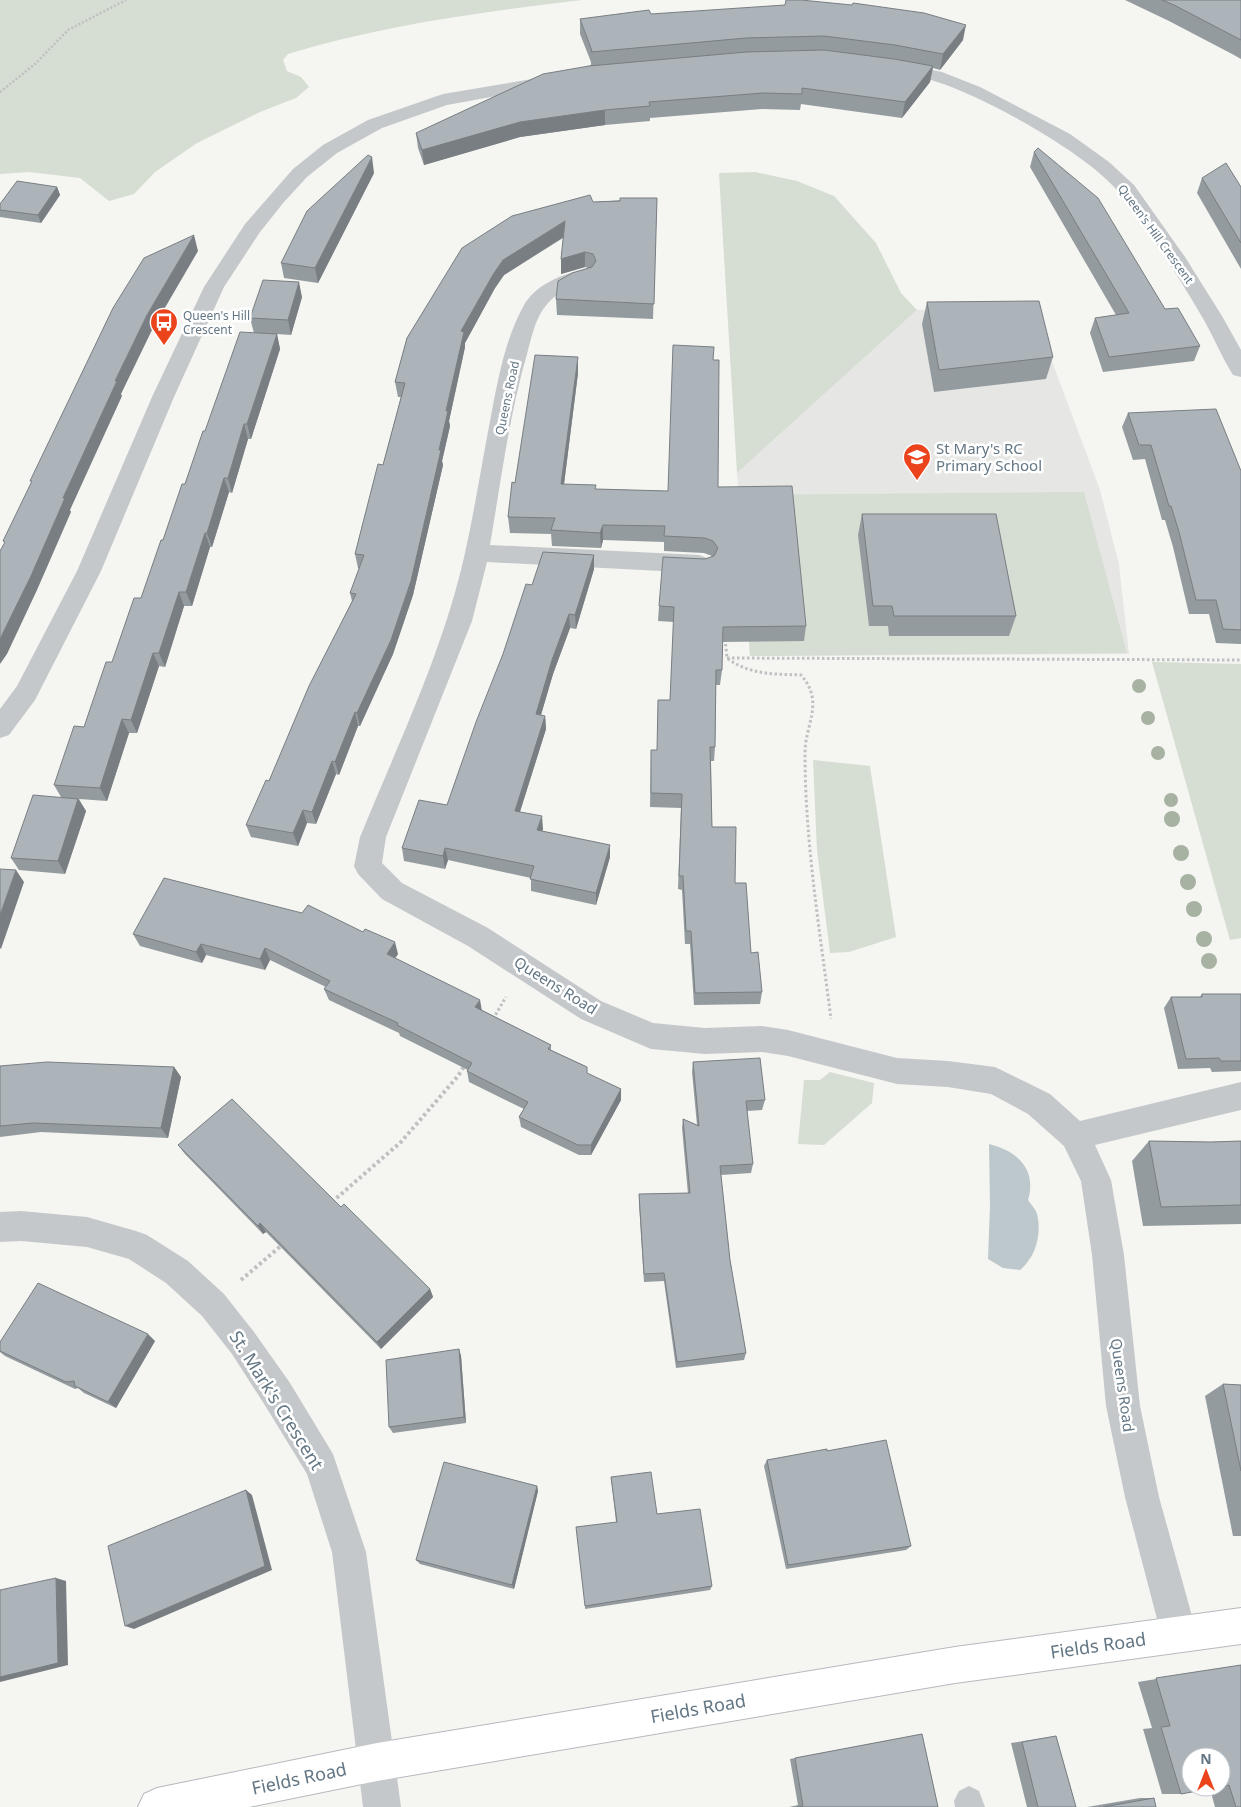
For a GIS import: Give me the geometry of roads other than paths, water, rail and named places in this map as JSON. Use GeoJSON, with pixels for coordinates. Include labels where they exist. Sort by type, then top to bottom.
{"type":"FeatureCollection","features":[{"type":"Feature","properties":{"kind":"main road","name":"Fields Road"},"geometry":{"type":"LineString","coordinates":[[157,1807],[377,1762],[955,1665],[1241,1626]]}},
{"type":"Feature","properties":{"kind":"street","name":"Queen's Hill Crescent"},"geometry":{"type":"LineString","coordinates":[[875,65],[936,76],[974,91],[1063,138],[1102,166],[1127,189],[1178,262],[1212,316],[1241,370]]}},
{"type":"Feature","properties":{"kind":"street"},"geometry":{"type":"LineString","coordinates":[[0,728],[26,693],[89,571],[163,397],[214,287],[252,228],[277,198],[300,173],[330,149],[375,124],[443,100],[570,77]]}},
{"type":"Feature","properties":{"kind":"street","name":"Queens Road"},"geometry":{"type":"LineString","coordinates":[[586,276],[564,281],[544,294],[533,307],[522,333],[508,382],[476,553],[460,620],[373,837],[368,866],[392,891],[478,937],[591,1010],[651,1036],[705,1041],[762,1039],[897,1071],[948,1074],[995,1081],[1039,1104],[1076,1136],[1096,1180],[1108,1255],[1123,1406],[1142,1496],[1178,1634]]}},
{"type":"Feature","properties":{"kind":"street"},"geometry":{"type":"LineString","coordinates":[[476,553],[703,564]]}},
{"type":"Feature","properties":{"kind":"street"},"geometry":{"type":"LineString","coordinates":[[1076,1136],[1241,1096]]}},
{"type":"Feature","properties":{"kind":"street","name":"St. Mark's Crescent"},"geometry":{"type":"LineString","coordinates":[[0,1227],[21,1226],[87,1232],[136,1246],[177,1272],[213,1305],[243,1342],[321,1466],[349,1552],[382,1807]]}},
{"type":"Feature","properties":{"kind":"place","name":"Queen's Hill Crescent"},"geometry":{"type":"Point","coordinates":[164,346]}},
{"type":"Feature","properties":{"kind":"place","name":"St Mary's RC Primary School"},"geometry":{"type":"Point","coordinates":[917,481]}}]}
